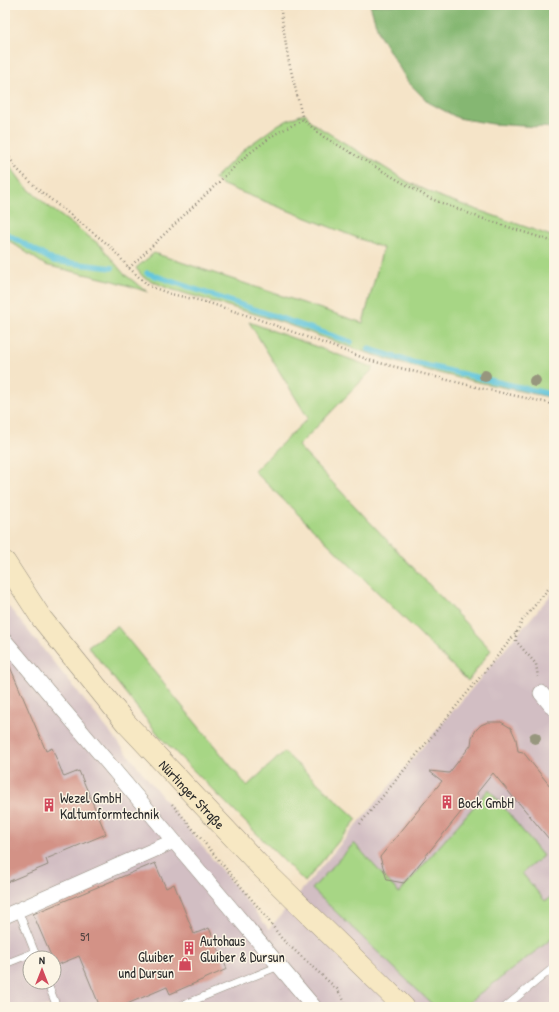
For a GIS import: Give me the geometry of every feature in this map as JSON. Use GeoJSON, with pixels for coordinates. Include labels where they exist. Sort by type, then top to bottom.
{"type":"FeatureCollection","features":[{"type":"Feature","properties":{"kind":"main road","name":"Nürtinger Straße"},"geometry":{"type":"LineString","coordinates":[[5,562],[42,619],[126,723],[264,870],[404,1007]]}},
{"type":"Feature","properties":{"kind":"street"},"geometry":{"type":"LineString","coordinates":[[5,641],[314,1007]]}},
{"type":"Feature","properties":{"kind":"street"},"geometry":{"type":"LineString","coordinates":[[541,693],[554,709]]}},
{"type":"Feature","properties":{"kind":"street"},"geometry":{"type":"LineString","coordinates":[[12,913],[174,841]]}},
{"type":"Feature","properties":{"kind":"lane"},"geometry":{"type":"LineString","coordinates":[[12,913],[33,950]]}},
{"type":"Feature","properties":{"kind":"lane"},"geometry":{"type":"LineString","coordinates":[[5,964],[22,959]]}},
{"type":"Feature","properties":{"kind":"lane"},"geometry":{"type":"LineString","coordinates":[[178,1007],[279,966]]}},
{"type":"Feature","properties":{"kind":"lane"},"geometry":{"type":"LineString","coordinates":[[505,1007],[554,967]]}},
{"type":"Feature","properties":{"kind":"lane"},"geometry":{"type":"LineString","coordinates":[[50,990],[57,1007]]}},
{"type":"Feature","properties":{"kind":"path"},"geometry":{"type":"LineString","coordinates":[[280,5],[288,58],[304,120],[324,138],[429,198],[478,217],[554,242]]}},
{"type":"Feature","properties":{"kind":"path"},"geometry":{"type":"LineString","coordinates":[[129,268],[247,155],[275,134],[304,120]]}},
{"type":"Feature","properties":{"kind":"path"},"geometry":{"type":"LineString","coordinates":[[5,151],[17,169],[40,191],[110,246],[129,268],[149,286],[171,294],[206,302],[255,318],[372,361],[484,389],[554,404]]}},
{"type":"Feature","properties":{"kind":"path"},"geometry":{"type":"LineString","coordinates":[[360,824],[516,632],[522,621],[554,582]]}},
{"type":"Feature","properties":{"kind":"path"},"geometry":{"type":"LineString","coordinates":[[516,632],[516,641],[536,664],[541,693]]}},
{"type":"Feature","properties":{"kind":"shaded area"},"geometry":{"type":"Polygon","coordinates":[[[554,591],[554,1007],[5,1007],[5,602],[269,929],[554,591]]]}},
{"type":"Feature","properties":{"kind":"green space"},"geometry":{"type":"Polygon","coordinates":[[[370,5],[554,5],[554,128],[493,124],[458,118],[428,102],[408,82],[379,34],[370,5]]]}},
{"type":"Feature","properties":{"kind":"green space"},"geometry":{"type":"Polygon","coordinates":[[[305,113],[312,123],[408,182],[441,197],[554,237],[554,398],[459,378],[403,364],[355,349],[278,321],[167,288],[143,277],[136,268],[154,253],[363,323],[383,248],[223,185],[214,179],[247,147],[279,124],[305,113]]]}},
{"type":"Feature","properties":{"kind":"green space"},"geometry":{"type":"Polygon","coordinates":[[[5,159],[24,185],[49,207],[100,245],[124,274],[148,292],[114,281],[45,265],[5,238],[5,159]]]}},
{"type":"Feature","properties":{"kind":"green space"},"geometry":{"type":"Polygon","coordinates":[[[249,322],[374,368],[298,446],[491,650],[468,681],[254,471],[308,418],[249,322]]]}},
{"type":"Feature","properties":{"kind":"green space"},"geometry":{"type":"Polygon","coordinates":[[[117,626],[247,786],[284,752],[357,819],[305,882],[162,739],[88,646],[117,626]]]}},
{"type":"Feature","properties":{"kind":"green space"},"geometry":{"type":"Polygon","coordinates":[[[489,789],[543,856],[522,873],[545,901],[554,895],[554,937],[463,1007],[435,1007],[312,889],[354,843],[399,893],[489,789]]]}},
{"type":"Feature","properties":{"kind":"building","name":"Wezel GmbH Kaltumformtechnik"},"geometry":{"type":"Polygon","coordinates":[[[5,655],[46,751],[52,748],[64,777],[79,771],[106,834],[46,859],[48,865],[5,883],[5,655]]]}},
{"type":"Feature","properties":{"kind":"building","name":"Bock GmbH"},"geometry":{"type":"Polygon","coordinates":[[[488,722],[501,722],[511,728],[516,739],[518,751],[523,752],[554,791],[554,845],[493,773],[477,793],[478,796],[471,803],[469,802],[404,883],[387,880],[380,857],[442,781],[429,771],[449,773],[471,745],[472,737],[476,730],[481,725],[488,722]]]}},
{"type":"Feature","properties":{"kind":"building"},"geometry":{"type":"Polygon","coordinates":[[[155,863],[166,888],[174,884],[194,934],[209,928],[227,969],[170,994],[167,987],[120,1007],[100,1007],[79,956],[62,963],[62,950],[49,950],[33,914],[155,863]]]}},
{"type":"Feature","properties":{"kind":"waterway"},"geometry":{"type":"LineString","coordinates":[[5,233],[54,261],[112,268]]}},
{"type":"Feature","properties":{"kind":"waterway"},"geometry":{"type":"LineString","coordinates":[[147,273],[351,342]]}},
{"type":"Feature","properties":{"kind":"waterway"},"geometry":{"type":"LineString","coordinates":[[368,349],[411,362],[554,395]]}},
{"type":"Feature","properties":{"kind":"place","name":"Bock GmbH"},"geometry":{"type":"Point","coordinates":[447,802]}},
{"type":"Feature","properties":{"kind":"place","name":"Wezel GmbH Kaltumformtechnik"},"geometry":{"type":"Point","coordinates":[49,805]}},
{"type":"Feature","properties":{"kind":"place","name":"Autohaus Gluiber & Dursun"},"geometry":{"type":"Point","coordinates":[189,948]}},
{"type":"Feature","properties":{"kind":"place","name":"Gluiber und Dursun"},"geometry":{"type":"Point","coordinates":[185,964]}}]}
